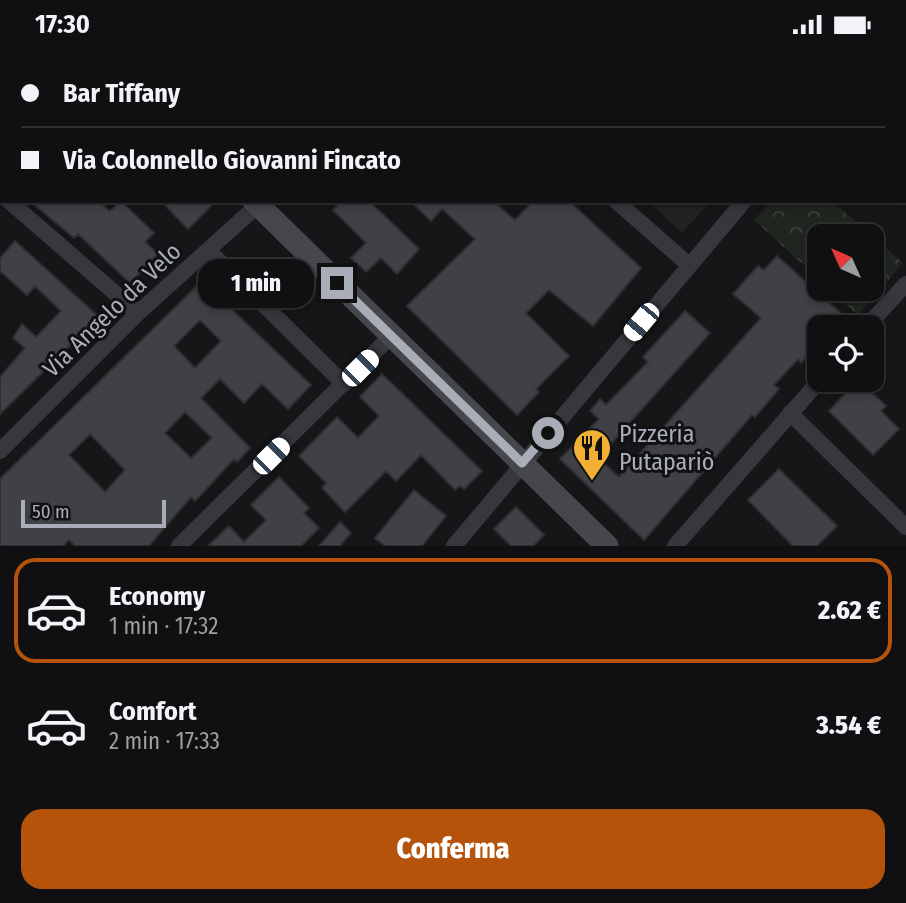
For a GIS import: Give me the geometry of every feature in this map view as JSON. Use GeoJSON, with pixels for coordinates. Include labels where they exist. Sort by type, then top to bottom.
{"type":"FeatureCollection","features":[{"type":"Feature","properties":{"kind":"main road"},"geometry":{"type":"LineString","coordinates":[[263,205],[391,336],[607,546]]}},
{"type":"Feature","properties":{"kind":"street"},"geometry":{"type":"LineString","coordinates":[[11,203],[138,313]]}},
{"type":"Feature","properties":{"kind":"street"},"geometry":{"type":"LineString","coordinates":[[618,203],[689,265]]}},
{"type":"Feature","properties":{"kind":"street"},"geometry":{"type":"LineString","coordinates":[[454,546],[742,203]]}},
{"type":"Feature","properties":{"kind":"street","name":"Via Angelo da Velo"},"geometry":{"type":"LineString","coordinates":[[0,451],[138,313],[263,205]]}},
{"type":"Feature","properties":{"kind":"street"},"geometry":{"type":"LineString","coordinates":[[208,250],[344,384]]}},
{"type":"Feature","properties":{"kind":"street"},"geometry":{"type":"LineString","coordinates":[[877,315],[906,284]]}},
{"type":"Feature","properties":{"kind":"street"},"geometry":{"type":"LineString","coordinates":[[179,546],[391,336]]}},
{"type":"Feature","properties":{"kind":"street"},"geometry":{"type":"LineString","coordinates":[[675,546],[809,392]]}},
{"type":"Feature","properties":{"kind":"street"},"geometry":{"type":"LineString","coordinates":[[790,413],[906,527]]}},
{"type":"Feature","properties":{"kind":"shaded area"},"geometry":{"type":"Polygon","coordinates":[[[650,203],[709,203],[682,233],[650,203]]]}},
{"type":"Feature","properties":{"kind":"green space"},"geometry":{"type":"Polygon","coordinates":[[[770,203],[834,203],[858,224],[807,224],[807,268],[754,220],[770,203]]]}},
{"type":"Feature","properties":{"kind":"green space"},"geometry":{"type":"Polygon","coordinates":[[[884,246],[903,263],[884,285],[884,246]]]}},
{"type":"Feature","properties":{"kind":"green space"},"geometry":{"type":"Polygon","coordinates":[[[842,301],[870,301],[858,315],[842,301]]]}},
{"type":"Feature","properties":{"kind":"building"},"geometry":{"type":"Polygon","coordinates":[[[32,203],[100,203],[110,211],[119,203],[123,203],[154,233],[145,242],[158,254],[130,283],[78,234],[74,238],[32,203]]]}},
{"type":"Feature","properties":{"kind":"building"},"geometry":{"type":"Polygon","coordinates":[[[163,203],[214,203],[188,229],[163,203]]]}},
{"type":"Feature","properties":{"kind":"building"},"geometry":{"type":"Polygon","coordinates":[[[340,203],[371,203],[419,249],[397,274],[381,258],[366,272],[351,258],[366,243],[333,210],[340,203]]]}},
{"type":"Feature","properties":{"kind":"building"},"geometry":{"type":"Polygon","coordinates":[[[412,203],[495,203],[515,220],[531,203],[571,203],[641,268],[593,326],[549,290],[526,313],[569,356],[536,389],[539,392],[517,415],[407,306],[475,239],[442,209],[431,221],[412,203]]]}},
{"type":"Feature","properties":{"kind":"building"},"geometry":{"type":"Polygon","coordinates":[[[15,241],[99,317],[0,414],[0,377],[25,348],[13,338],[22,324],[36,337],[61,311],[35,286],[27,295],[0,271],[0,258],[15,241]]]}},
{"type":"Feature","properties":{"kind":"building"},"geometry":{"type":"Polygon","coordinates":[[[777,256],[807,283],[807,301],[827,301],[843,315],[807,315],[807,356],[801,363],[798,359],[774,385],[779,389],[755,417],[752,415],[644,540],[560,459],[599,419],[590,411],[600,399],[606,405],[648,362],[643,357],[685,311],[710,333],[598,458],[619,477],[761,318],[733,294],[758,266],[764,270],[777,256]]]}},
{"type":"Feature","properties":{"kind":"building"},"geometry":{"type":"Polygon","coordinates":[[[202,281],[311,385],[288,409],[262,384],[244,403],[220,379],[201,398],[250,448],[237,462],[234,459],[195,501],[191,497],[149,546],[75,546],[69,540],[63,546],[0,546],[0,479],[202,281]],[[200,320],[174,346],[195,368],[221,341],[200,320]],[[185,412],[165,433],[191,458],[212,438],[185,412]],[[90,434],[69,455],[105,492],[125,470],[90,434]]]}},
{"type":"Feature","properties":{"kind":"building"},"geometry":{"type":"Polygon","coordinates":[[[382,374],[482,471],[464,489],[460,486],[455,490],[421,455],[396,481],[386,471],[345,512],[322,488],[326,483],[299,456],[337,417],[358,438],[379,416],[360,397],[382,374]]]}},
{"type":"Feature","properties":{"kind":"building"},"geometry":{"type":"Polygon","coordinates":[[[847,392],[871,392],[886,406],[881,411],[899,429],[873,455],[829,411],[847,392]]]}},
{"type":"Feature","properties":{"kind":"building"},"geometry":{"type":"Polygon","coordinates":[[[779,469],[837,526],[817,546],[793,546],[748,500],[779,469]]]}},
{"type":"Feature","properties":{"kind":"building"},"geometry":{"type":"Polygon","coordinates":[[[279,477],[309,508],[304,513],[319,528],[301,546],[208,546],[229,526],[244,542],[266,520],[251,505],[279,477]]]}},
{"type":"Feature","properties":{"kind":"building"},"geometry":{"type":"Polygon","coordinates":[[[414,490],[446,516],[422,546],[385,546],[375,538],[414,490]]]}},
{"type":"Feature","properties":{"kind":"building"},"geometry":{"type":"Polygon","coordinates":[[[516,507],[544,535],[533,546],[511,546],[494,529],[516,507]]]}},
{"type":"Feature","properties":{"kind":"building"},"geometry":{"type":"Polygon","coordinates":[[[340,522],[351,533],[340,546],[319,546],[340,522]]]}},
{"type":"Feature","properties":{"kind":"place","name":"Pizzeria Putapariò"},"geometry":{"type":"Point","coordinates":[592,482]}},
{"type":"Feature","properties":{"kind":"route"},"geometry":{"type":"LineString","coordinates":[[337,283],[522,463],[548,433]]}}]}
